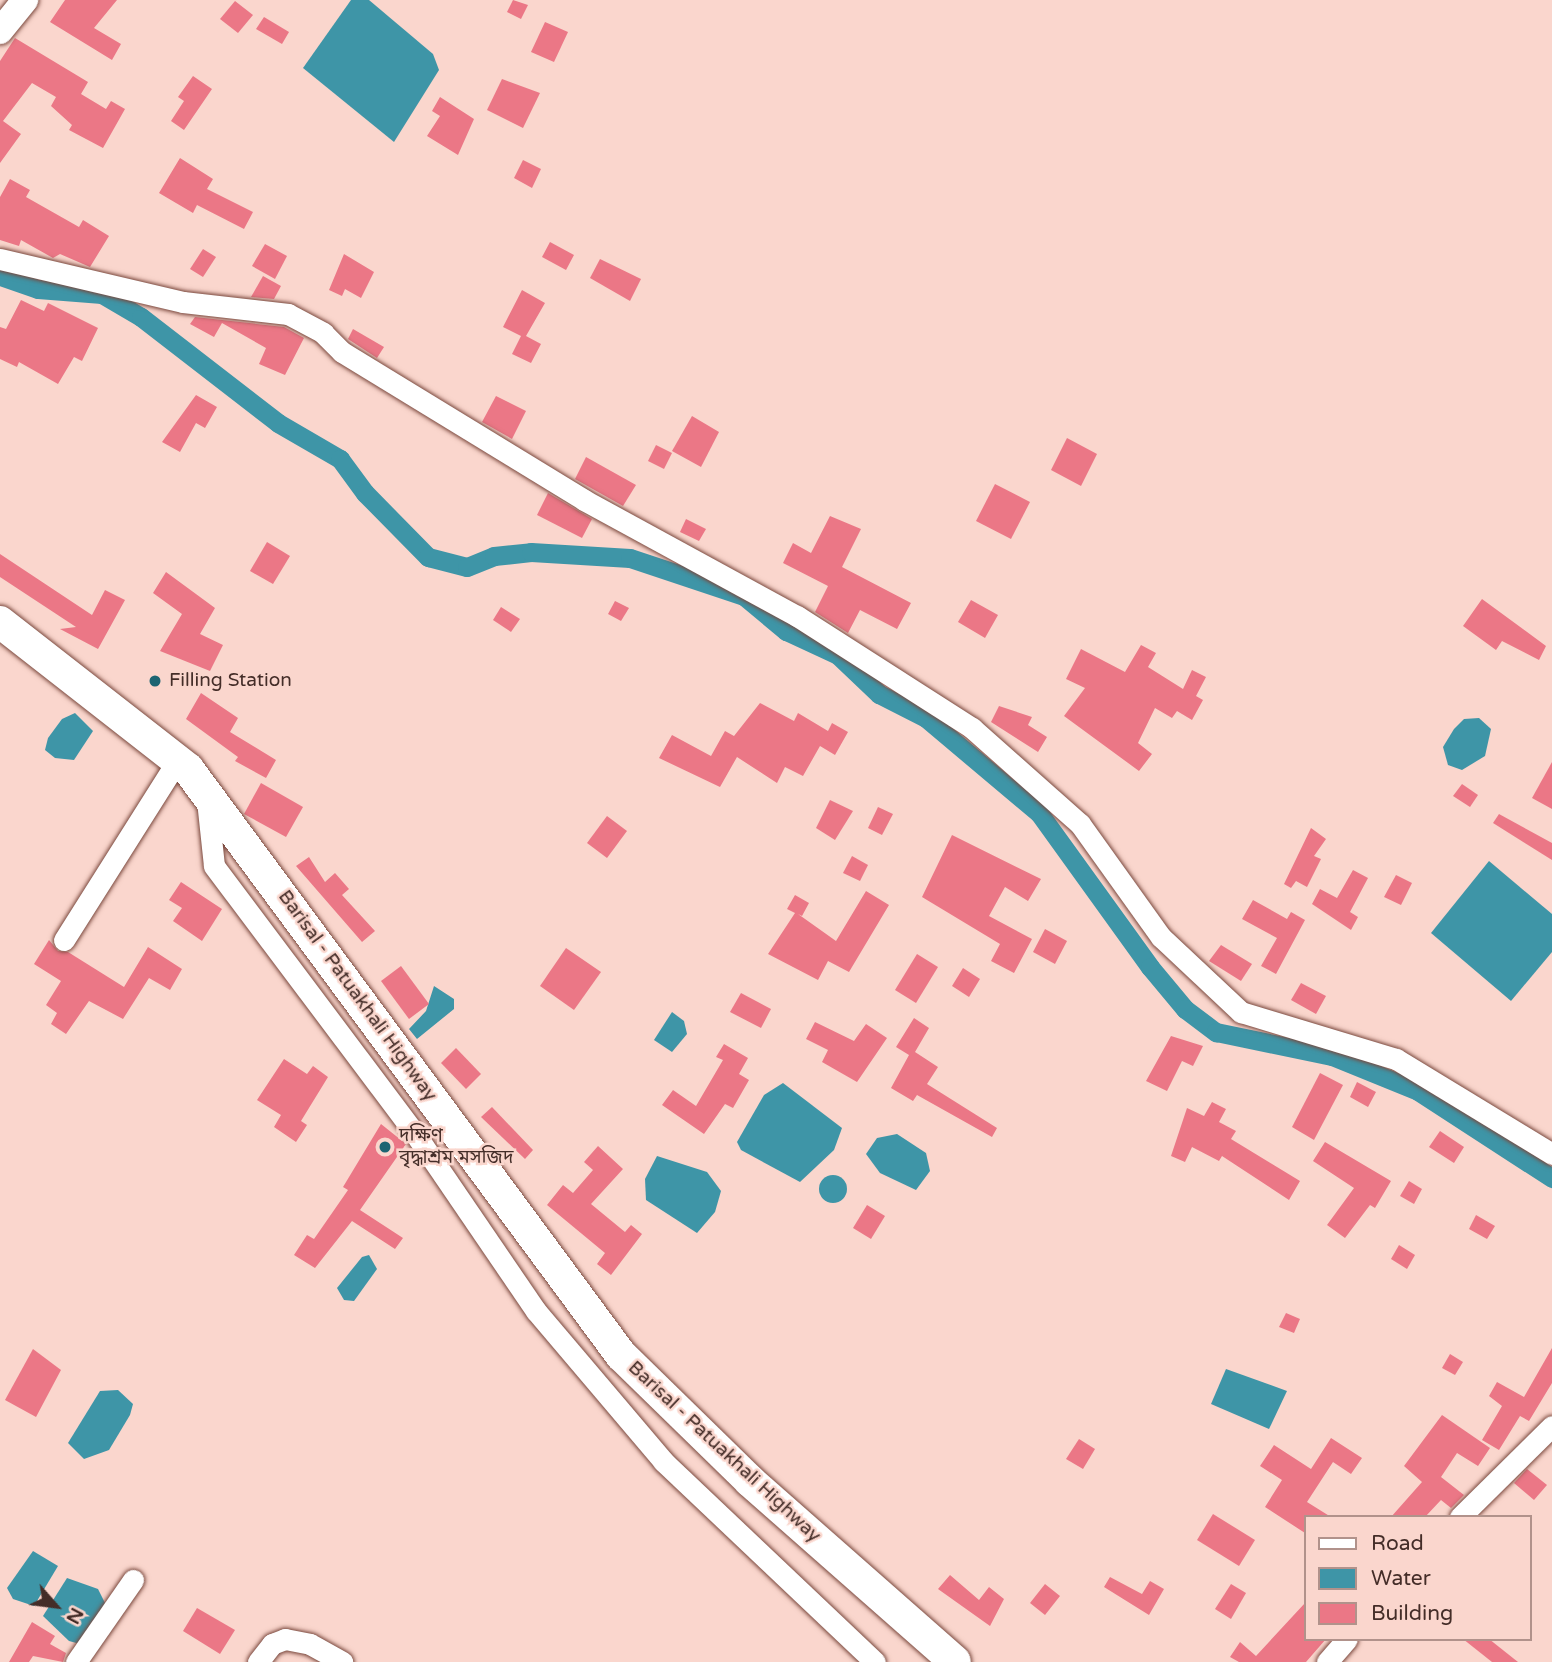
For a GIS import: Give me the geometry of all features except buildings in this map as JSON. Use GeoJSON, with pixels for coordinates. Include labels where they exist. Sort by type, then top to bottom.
{"type":"FeatureCollection","features":[{"type":"Feature","properties":{"kind":"highway","name":"Barisal - Patuakhali Highway"},"geometry":{"type":"LineString","coordinates":[[0,622],[178,760],[206,789],[621,1356],[750,1481],[955,1662]]}},
{"type":"Feature","properties":{"kind":"main road"},"geometry":{"type":"LineString","coordinates":[[0,31],[25,0]]}},
{"type":"Feature","properties":{"kind":"street"},"geometry":{"type":"LineString","coordinates":[[0,259],[183,302],[288,314],[323,332],[342,352],[584,500],[797,616],[972,728],[1080,824],[1161,937],[1241,1012],[1396,1059],[1552,1154]]}},
{"type":"Feature","properties":{"kind":"street"},"geometry":{"type":"LineString","coordinates":[[64,940],[178,760]]}},
{"type":"Feature","properties":{"kind":"street"},"geometry":{"type":"LineString","coordinates":[[206,789],[214,866],[418,1138],[536,1311],[663,1461],[875,1662]]}},
{"type":"Feature","properties":{"kind":"street"},"geometry":{"type":"LineString","coordinates":[[1462,1515],[1552,1426]]}},
{"type":"Feature","properties":{"kind":"street"},"geometry":{"type":"LineString","coordinates":[[76,1662],[133,1580]]}},
{"type":"Feature","properties":{"kind":"street"},"geometry":{"type":"LineString","coordinates":[[258,1662],[272,1644],[285,1639],[310,1644],[342,1662]]}},
{"type":"Feature","properties":{"kind":"street"},"geometry":{"type":"LineString","coordinates":[[1327,1662],[1344,1641]]}},
{"type":"Feature","properties":{"kind":"water"},"geometry":{"type":"Polygon","coordinates":[[[351,0],[369,0],[433,54],[439,70],[394,142],[303,68],[351,0]]]}},
{"type":"Feature","properties":{"kind":"water"},"geometry":{"type":"Polygon","coordinates":[[[75,713],[93,731],[74,760],[55,758],[45,750],[48,738],[62,719],[75,713]]]}},
{"type":"Feature","properties":{"kind":"water"},"geometry":{"type":"Polygon","coordinates":[[[1479,718],[1491,729],[1485,756],[1462,770],[1448,765],[1443,747],[1454,729],[1464,719],[1479,718]]]}},
{"type":"Feature","properties":{"kind":"water"},"geometry":{"type":"Polygon","coordinates":[[[1489,861],[1552,914],[1552,952],[1511,1001],[1431,933],[1489,861]]]}},
{"type":"Feature","properties":{"kind":"water"},"geometry":{"type":"Polygon","coordinates":[[[434,986],[454,999],[454,1009],[417,1039],[409,1029],[426,1011],[434,986]]]}},
{"type":"Feature","properties":{"kind":"water"},"geometry":{"type":"Polygon","coordinates":[[[672,1012],[684,1021],[687,1034],[672,1052],[654,1040],[672,1012]]]}},
{"type":"Feature","properties":{"kind":"water"},"geometry":{"type":"Polygon","coordinates":[[[783,1083],[842,1128],[834,1150],[800,1182],[741,1150],[737,1142],[764,1095],[783,1083]]]}},
{"type":"Feature","properties":{"kind":"water"},"geometry":{"type":"Polygon","coordinates":[[[897,1134],[926,1153],[930,1171],[916,1190],[880,1173],[866,1154],[877,1138],[897,1134]]]}},
{"type":"Feature","properties":{"kind":"water"},"geometry":{"type":"Polygon","coordinates":[[[657,1156],[707,1172],[721,1191],[715,1212],[697,1233],[646,1200],[645,1179],[657,1156]]]}},
{"type":"Feature","properties":{"kind":"water"},"geometry":{"type":"Polygon","coordinates":[[[833,1175],[843,1179],[847,1189],[843,1199],[833,1203],[823,1199],[819,1189],[823,1179],[833,1175]]]}},
{"type":"Feature","properties":{"kind":"water"},"geometry":{"type":"Polygon","coordinates":[[[369,1255],[377,1269],[354,1301],[344,1300],[337,1288],[362,1257],[369,1255]]]}},
{"type":"Feature","properties":{"kind":"water"},"geometry":{"type":"Polygon","coordinates":[[[1226,1369],[1287,1391],[1269,1429],[1211,1404],[1226,1369]]]}},
{"type":"Feature","properties":{"kind":"water"},"geometry":{"type":"Polygon","coordinates":[[[118,1390],[133,1404],[130,1415],[109,1450],[84,1459],[68,1443],[100,1391],[118,1390]]]}},
{"type":"Feature","properties":{"kind":"water"},"geometry":{"type":"Polygon","coordinates":[[[33,1551],[58,1566],[34,1606],[13,1599],[7,1588],[33,1551]]]}},
{"type":"Feature","properties":{"kind":"water"},"geometry":{"type":"Polygon","coordinates":[[[67,1578],[98,1589],[107,1607],[80,1644],[69,1641],[43,1616],[67,1578]]]}},
{"type":"Feature","properties":{"kind":"waterway"},"geometry":{"type":"LineString","coordinates":[[0,276],[38,289],[102,294],[141,317],[278,423],[340,459],[365,493],[428,557],[467,567],[494,556],[531,552],[630,558],[744,596],[786,631],[838,655],[879,694],[926,718],[1039,813],[1150,967],[1185,1009],[1216,1032],[1332,1056],[1418,1091],[1552,1178]]}},
{"type":"Feature","properties":{"kind":"place","name":"Filling Station"},"geometry":{"type":"Point","coordinates":[155,681]}},
{"type":"Feature","properties":{"kind":"place","name":"দক্ষিণ বৃদ্ধাশ্রম মসজিদ"},"geometry":{"type":"Point","coordinates":[385,1147]}}]}
